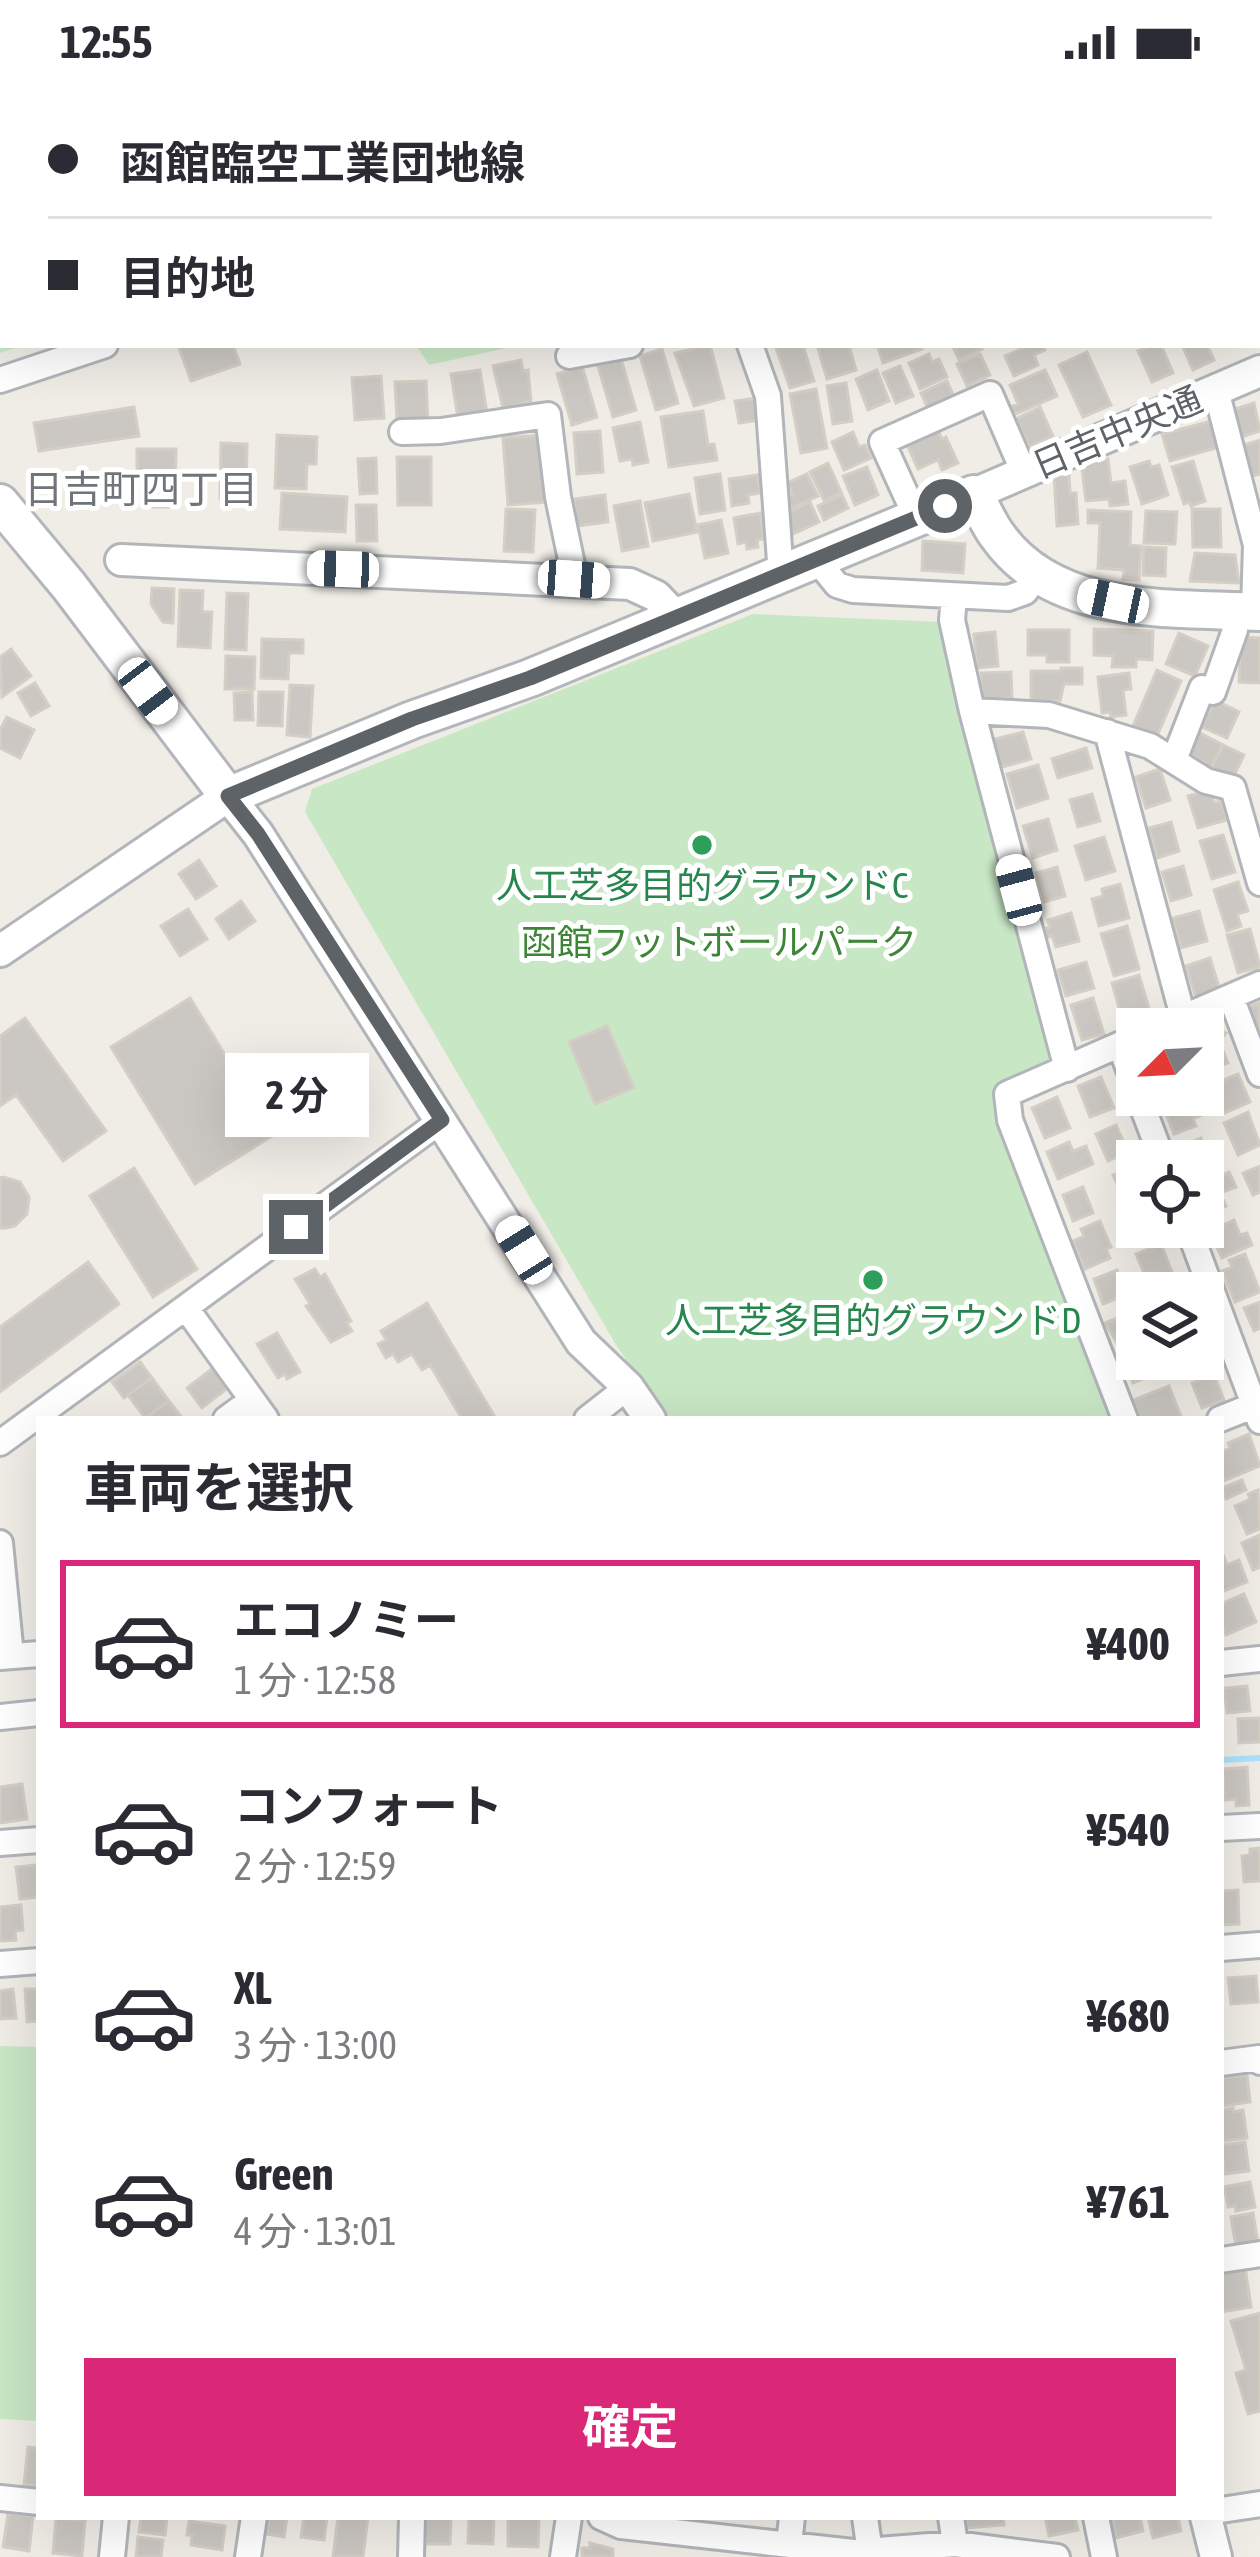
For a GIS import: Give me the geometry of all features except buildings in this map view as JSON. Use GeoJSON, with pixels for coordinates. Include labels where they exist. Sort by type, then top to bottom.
{"type":"FeatureCollection","features":[{"type":"Feature","properties":{"kind":"main road"},"geometry":{"type":"LineString","coordinates":[[0,503],[70,586],[228,796],[412,719],[530,678],[974,494],[997,535],[1039,574],[1085,595],[1142,607],[1250,618]]}},
{"type":"Feature","properties":{"kind":"street"},"geometry":{"type":"LineString","coordinates":[[0,380],[96,348]]}},
{"type":"Feature","properties":{"kind":"street"},"geometry":{"type":"LineString","coordinates":[[569,356],[613,348]]}},
{"type":"Feature","properties":{"kind":"street"},"geometry":{"type":"LineString","coordinates":[[751,348],[768,396],[781,575]]}},
{"type":"Feature","properties":{"kind":"street","name":"日吉中央通"},"geometry":{"type":"LineString","coordinates":[[974,494],[1260,370]]}},
{"type":"Feature","properties":{"kind":"street"},"geometry":{"type":"LineString","coordinates":[[1174,760],[1202,688],[1213,692],[1250,618],[1256,545],[1216,390]]}},
{"type":"Feature","properties":{"kind":"street"},"geometry":{"type":"LineString","coordinates":[[916,517],[882,442],[990,394],[1024,472]]}},
{"type":"Feature","properties":{"kind":"street"},"geometry":{"type":"LineString","coordinates":[[402,432],[548,415],[574,579]]}},
{"type":"Feature","properties":{"kind":"street"},"geometry":{"type":"LineString","coordinates":[[121,560],[574,579],[641,586],[677,618]]}},
{"type":"Feature","properties":{"kind":"street"},"geometry":{"type":"LineString","coordinates":[[817,560],[837,585],[853,590],[954,597],[1008,598],[1025,592],[1039,574]]}},
{"type":"Feature","properties":{"kind":"street"},"geometry":{"type":"LineString","coordinates":[[954,597],[952,620],[972,712],[1067,1069]]}},
{"type":"Feature","properties":{"kind":"street"},"geometry":{"type":"LineString","coordinates":[[972,712],[1049,715],[1150,746],[1206,781],[1233,788],[1260,883]]}},
{"type":"Feature","properties":{"kind":"street"},"geometry":{"type":"LineString","coordinates":[[1107,732],[1181,1008]]}},
{"type":"Feature","properties":{"kind":"street"},"geometry":{"type":"LineString","coordinates":[[0,951],[228,796],[258,834],[581,1342],[628,1387],[648,1416]]}},
{"type":"Feature","properties":{"kind":"street"},"geometry":{"type":"LineString","coordinates":[[1205,1008],[1260,984]]}},
{"type":"Feature","properties":{"kind":"street"},"geometry":{"type":"LineString","coordinates":[[1231,997],[1260,1074]]}},
{"type":"Feature","properties":{"kind":"street"},"geometry":{"type":"LineString","coordinates":[[1116,1047],[1007,1094],[1010,1120],[1124,1416]]}},
{"type":"Feature","properties":{"kind":"street"},"geometry":{"type":"LineString","coordinates":[[37,1416],[442,1120]]}},
{"type":"Feature","properties":{"kind":"street"},"geometry":{"type":"LineString","coordinates":[[1196,1248],[1258,1410],[1224,1418]]}},
{"type":"Feature","properties":{"kind":"street"},"geometry":{"type":"LineString","coordinates":[[186,1308],[259,1409]]}},
{"type":"Feature","properties":{"kind":"street"},"geometry":{"type":"LineString","coordinates":[[591,1416],[628,1387]]}},
{"type":"Feature","properties":{"kind":"street"},"geometry":{"type":"LineString","coordinates":[[0,1443],[36,1417]]}},
{"type":"Feature","properties":{"kind":"street"},"geometry":{"type":"LineString","coordinates":[[0,1543],[6,1657],[36,1654]]}},
{"type":"Feature","properties":{"kind":"street"},"geometry":{"type":"LineString","coordinates":[[1224,1663],[1260,1659]]}},
{"type":"Feature","properties":{"kind":"street"},"geometry":{"type":"LineString","coordinates":[[0,1717],[36,1714]]}},
{"type":"Feature","properties":{"kind":"street"},"geometry":{"type":"LineString","coordinates":[[1224,1828],[1260,1826]]}},
{"type":"Feature","properties":{"kind":"street"},"geometry":{"type":"LineString","coordinates":[[0,1843],[36,1840]]}},
{"type":"Feature","properties":{"kind":"street"},"geometry":{"type":"LineString","coordinates":[[1224,1948],[1260,1946]]}},
{"type":"Feature","properties":{"kind":"street"},"geometry":{"type":"LineString","coordinates":[[0,1964],[36,1961]]}},
{"type":"Feature","properties":{"kind":"street"},"geometry":{"type":"LineString","coordinates":[[1224,2063],[1259,2058],[1260,2062]]}},
{"type":"Feature","properties":{"kind":"street"},"geometry":{"type":"LineString","coordinates":[[1224,2260],[1260,2254]]}},
{"type":"Feature","properties":{"kind":"street"},"geometry":{"type":"LineString","coordinates":[[0,2498],[36,2502]]}},
{"type":"Feature","properties":{"kind":"street"},"geometry":{"type":"LineString","coordinates":[[1224,2510],[1260,2504]]}},
{"type":"Feature","properties":{"kind":"street"},"geometry":{"type":"LineString","coordinates":[[112,2557],[116,2520]]}},
{"type":"Feature","properties":{"kind":"street"},"geometry":{"type":"LineString","coordinates":[[248,2557],[254,2520]]}},
{"type":"Feature","properties":{"kind":"street"},"geometry":{"type":"LineString","coordinates":[[411,2557],[412,2520]]}},
{"type":"Feature","properties":{"kind":"street"},"geometry":{"type":"LineString","coordinates":[[563,2557],[569,2520]]}},
{"type":"Feature","properties":{"kind":"street"},"geometry":{"type":"LineString","coordinates":[[608,2520],[621,2525],[667,2524],[744,2548],[788,2545],[858,2554],[965,2549],[1058,2557]]}},
{"type":"Feature","properties":{"kind":"street"},"geometry":{"type":"LineString","coordinates":[[788,2545],[792,2520]]}},
{"type":"Feature","properties":{"kind":"street"},"geometry":{"type":"LineString","coordinates":[[858,2554],[864,2520]]}},
{"type":"Feature","properties":{"kind":"street"},"geometry":{"type":"LineString","coordinates":[[952,2520],[965,2549]]}},
{"type":"Feature","properties":{"kind":"street"},"geometry":{"type":"LineString","coordinates":[[1097,2520],[1104,2557]]}},
{"type":"Feature","properties":{"kind":"street"},"geometry":{"type":"LineString","coordinates":[[1207,2520],[1216,2557]]}},
{"type":"Feature","properties":{"kind":"green space"},"geometry":{"type":"Polygon","coordinates":[[[418,348],[506,348],[429,365],[418,348]]]}},
{"type":"Feature","properties":{"kind":"green space","name":"函館フットボールパーク"},"geometry":{"type":"Polygon","coordinates":[[[753,614],[942,622],[1055,1054],[1050,1062],[994,1087],[1000,1122],[1111,1416],[665,1416],[616,1345],[305,812],[312,789],[753,614]]]}},
{"type":"Feature","properties":{"kind":"green space"},"geometry":{"type":"Polygon","coordinates":[[[0,2046],[36,2047],[36,2421],[0,2419],[0,2046]]]}},
{"type":"Feature","properties":{"kind":"waterway"},"geometry":{"type":"LineString","coordinates":[[1224,1760],[1260,1758]]}},
{"type":"Feature","properties":{"kind":"place","name":"人工芝多目的グラウンドC"},"geometry":{"type":"Point","coordinates":[702,845]}},
{"type":"Feature","properties":{"kind":"place","name":"人工芝多目的グラウンドD"},"geometry":{"type":"Point","coordinates":[873,1280]}},
{"type":"Feature","properties":{"kind":"district","name":"日吉町四丁目"},"geometry":{"type":"Point","coordinates":[141,489]}},
{"type":"Feature","properties":{"kind":"route"},"geometry":{"type":"LineString","coordinates":[[296,1227],[442,1120],[258,834],[228,796],[412,719],[530,678],[945,506]]}}]}
